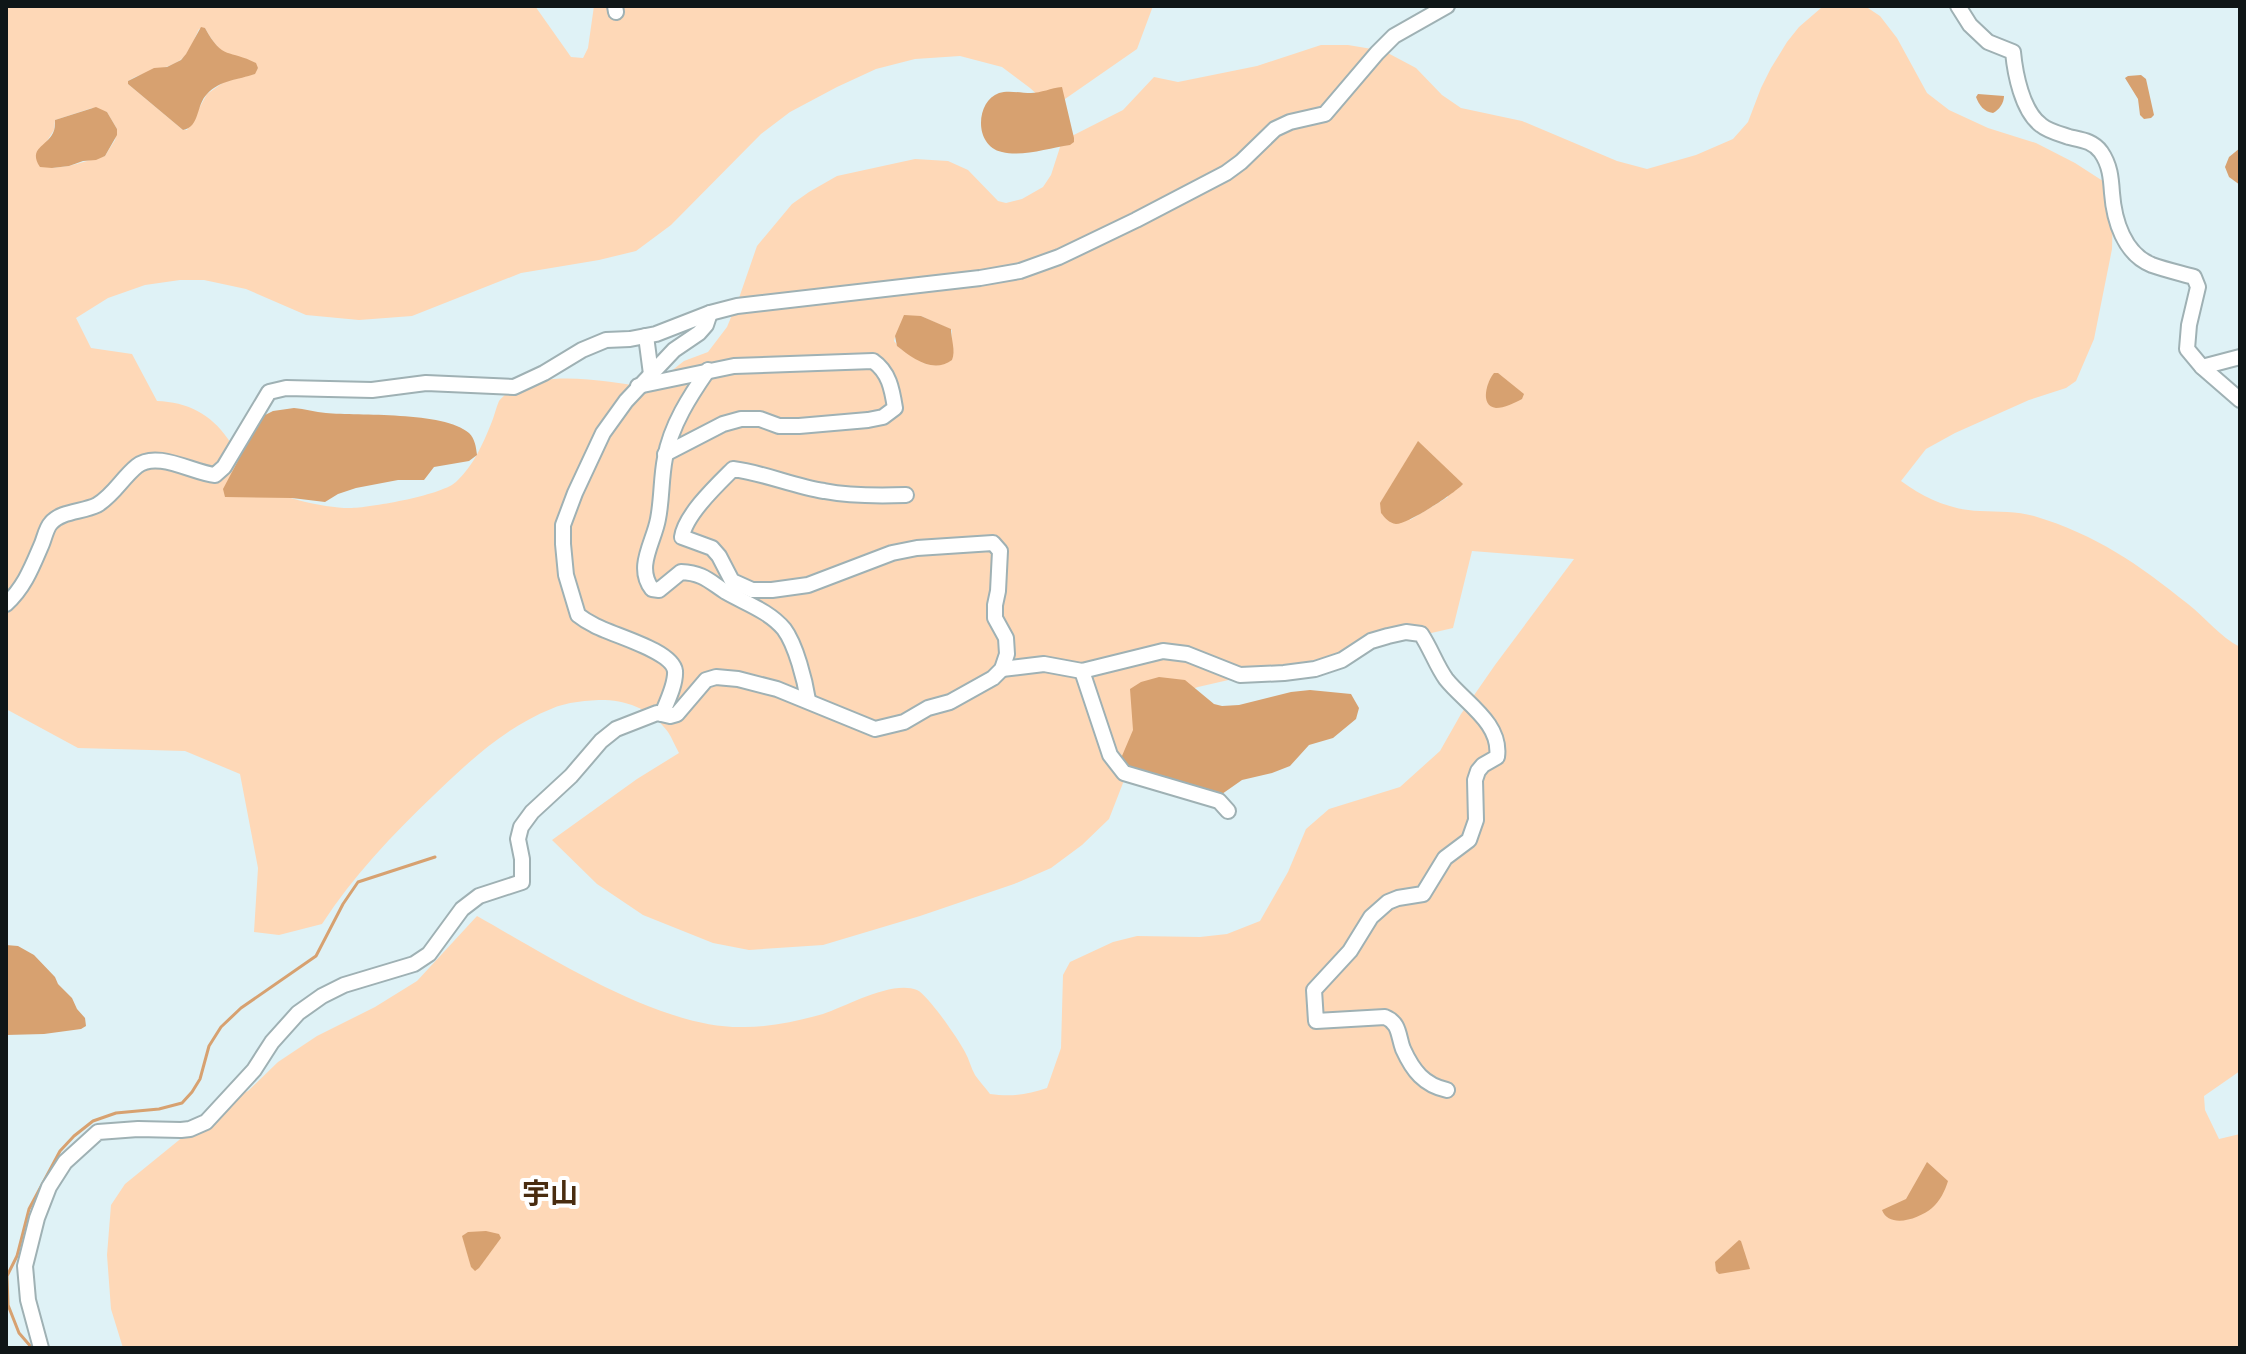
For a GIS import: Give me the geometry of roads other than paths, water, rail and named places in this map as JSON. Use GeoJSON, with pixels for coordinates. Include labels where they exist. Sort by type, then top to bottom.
{"type":"FeatureCollection","features":[{"type":"Feature","properties":{"kind":"street"},"geometry":{"type":"LineString","coordinates":[[6,604],[29,576],[51,523],[106,499],[138,465],[147,461],[167,462],[215,475],[224,467],[269,392],[286,388],[372,390],[426,383],[514,387],[606,340],[646,336],[710,313],[771,301],[854,294],[1020,271],[1059,257],[1226,173],[1275,129],[1325,114],[1394,36],[1447,6]]}},
{"type":"Feature","properties":{"kind":"street"},"geometry":{"type":"LineString","coordinates":[[1958,6],[1970,25],[1988,42],[2013,52],[2024,99],[2034,119],[2042,126],[2092,143],[2099,149],[2108,162],[2116,221],[2126,242],[2137,255],[2150,264],[2194,277],[2198,287],[2187,349],[2202,367],[2240,400]]}},
{"type":"Feature","properties":{"kind":"street"},"geometry":{"type":"LineString","coordinates":[[662,714],[673,683],[675,671],[672,664],[642,644],[615,635],[578,615],[566,575],[563,525],[603,433],[638,386],[674,350],[699,333],[710,313]]}},
{"type":"Feature","properties":{"kind":"street"},"geometry":{"type":"LineString","coordinates":[[646,336],[651,374]]}},
{"type":"Feature","properties":{"kind":"street"},"geometry":{"type":"LineString","coordinates":[[2202,367],[2240,357]]}},
{"type":"Feature","properties":{"kind":"street"},"geometry":{"type":"LineString","coordinates":[[638,386],[734,366],[873,361],[883,368],[892,387],[895,408],[883,417],[799,426],[741,419],[723,424],[665,454]]}},
{"type":"Feature","properties":{"kind":"street"},"geometry":{"type":"LineString","coordinates":[[708,370],[689,398],[665,454],[658,520],[646,558],[646,582],[652,589],[659,590],[681,572],[697,573],[767,615],[784,630],[794,651],[808,700]]}},
{"type":"Feature","properties":{"kind":"street"},"geometry":{"type":"LineString","coordinates":[[41,1348],[28,1300],[25,1266],[37,1218],[49,1187],[65,1162],[98,1132],[181,1130],[206,1122],[234,1094],[272,1042],[298,1013],[344,985],[414,964],[429,954],[462,909],[479,896],[522,882],[518,839],[521,827],[532,812],[616,729],[648,715],[677,714],[706,680],[716,677],[777,689],[875,729],[904,722],[928,708],[950,702],[993,678],[1002,669],[1007,654],[1006,638],[995,618],[1000,551],[993,543],[917,548],[892,553],[808,585],[752,590],[732,581],[712,548],[682,537],[683,528],[712,490],[733,469],[826,492],[906,495]]}},
{"type":"Feature","properties":{"kind":"street"},"geometry":{"type":"LineString","coordinates":[[1002,669],[1044,664],[1082,671],[1163,651],[1187,654],[1240,675],[1284,673],[1315,669],[1342,660],[1371,641],[1388,636],[1406,632],[1421,634],[1445,678],[1482,715],[1494,735],[1497,757],[1478,771],[1475,780],[1476,820],[1469,840],[1445,858],[1423,894],[1388,902],[1371,917],[1350,951],[1314,990],[1316,1021],[1391,1019],[1397,1027],[1404,1050],[1422,1079],[1432,1087],[1447,1090]]}},
{"type":"Feature","properties":{"kind":"street"},"geometry":{"type":"LineString","coordinates":[[1082,671],[1094,701],[1100,731],[1110,755],[1124,773],[1219,801],[1228,811]]}},
{"type":"Feature","properties":{"kind":"waterway"},"geometry":{"type":"LineString","coordinates":[[32,1348],[19,1333],[8,1305],[7,1276],[17,1256],[29,1209],[60,1151],[93,1121],[116,1113],[159,1109],[182,1103],[200,1079],[209,1046],[221,1027],[241,1008],[316,956],[358,882],[435,857]]}},
{"type":"Feature","properties":{"kind":"district","name":"宇山"},"geometry":{"type":"Point","coordinates":[550,1193]}}]}
